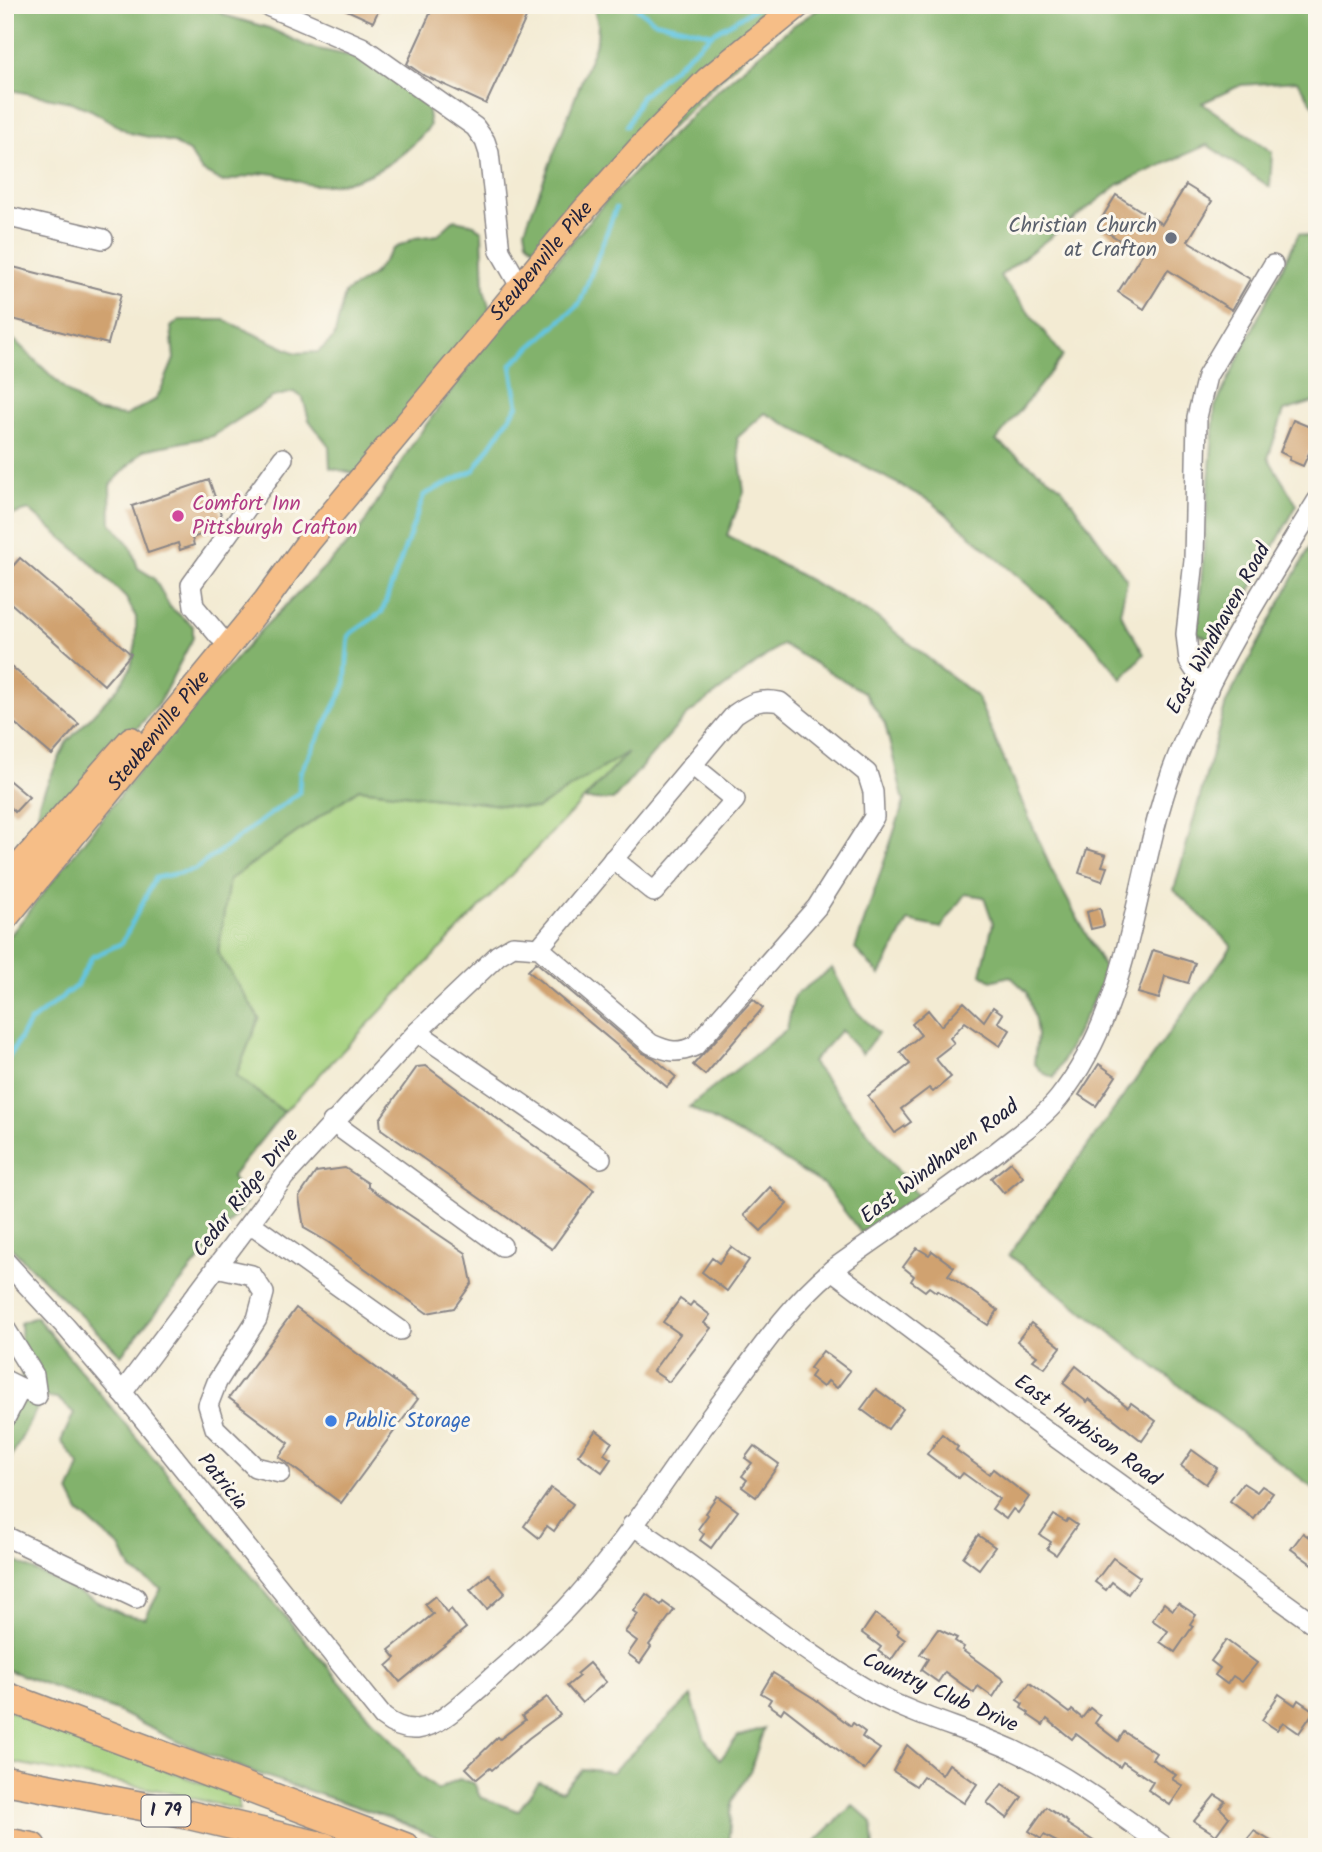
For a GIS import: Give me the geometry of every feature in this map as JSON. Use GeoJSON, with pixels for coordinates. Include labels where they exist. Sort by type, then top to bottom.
{"type":"FeatureCollection","features":[{"type":"Feature","properties":{"kind":"highway"},"geometry":{"type":"LineString","coordinates":[[5,1696],[405,1847]]}},
{"type":"Feature","properties":{"kind":"highway","name":"I 79"},"geometry":{"type":"LineString","coordinates":[[5,1780],[189,1815],[325,1847]]}},
{"type":"Feature","properties":{"kind":"highway"},"geometry":{"type":"LineString","coordinates":[[5,1842],[32,1847]]}},
{"type":"Feature","properties":{"kind":"main road","name":"Steubenville Pike"},"geometry":{"type":"LineString","coordinates":[[5,919],[258,610],[309,541],[607,184],[672,113],[727,62],[799,5]]}},
{"type":"Feature","properties":{"kind":"main road","name":"Steubenville Pike"},"geometry":{"type":"LineString","coordinates":[[5,882],[257,592],[309,541]]}},
{"type":"Feature","properties":{"kind":"street"},"geometry":{"type":"LineString","coordinates":[[265,5],[362,47],[475,127],[485,141],[489,153],[500,251],[520,286]]}},
{"type":"Feature","properties":{"kind":"street"},"geometry":{"type":"LineString","coordinates":[[5,216],[103,239]]}},
{"type":"Feature","properties":{"kind":"street"},"geometry":{"type":"LineString","coordinates":[[1208,690],[1189,661],[1186,634],[1194,560],[1196,417],[1207,376],[1273,265]]}},
{"type":"Feature","properties":{"kind":"street"},"geometry":{"type":"LineString","coordinates":[[219,635],[194,606],[191,584],[283,457]]}},
{"type":"Feature","properties":{"kind":"street","name":"East Windhaven Road"},"geometry":{"type":"LineString","coordinates":[[404,1728],[419,1729],[445,1716],[528,1646],[565,1609],[632,1525],[796,1303],[832,1270],[1021,1133],[1058,1101],[1078,1072],[1121,972],[1172,769],[1208,690],[1254,605],[1317,501]]}},
{"type":"Feature","properties":{"kind":"street"},"geometry":{"type":"LineString","coordinates":[[768,699],[780,702],[867,773],[873,792],[874,817],[817,907],[695,1046],[682,1052],[668,1052],[652,1044],[539,948],[692,765],[735,714],[754,701],[768,699]]}},
{"type":"Feature","properties":{"kind":"street"},"geometry":{"type":"LineString","coordinates":[[613,859],[654,892],[736,800],[692,765]]}},
{"type":"Feature","properties":{"kind":"street","name":"Cedar Ridge Drive"},"geometry":{"type":"LineString","coordinates":[[122,1393],[285,1176],[332,1122],[417,1032],[498,955],[513,946],[539,948]]}},
{"type":"Feature","properties":{"kind":"street"},"geometry":{"type":"LineString","coordinates":[[417,1032],[601,1158]]}},
{"type":"Feature","properties":{"kind":"street"},"geometry":{"type":"LineString","coordinates":[[332,1122],[502,1246]]}},
{"type":"Feature","properties":{"kind":"street"},"geometry":{"type":"LineString","coordinates":[[250,1223],[400,1330]]}},
{"type":"Feature","properties":{"kind":"street","name":"Patricia"},"geometry":{"type":"LineString","coordinates":[[5,1261],[122,1393],[367,1699],[393,1725],[404,1728]]}},
{"type":"Feature","properties":{"kind":"street"},"geometry":{"type":"LineString","coordinates":[[216,1267],[252,1275],[264,1293],[257,1319],[217,1382],[208,1405],[211,1417],[215,1428],[255,1467],[279,1473]]}},
{"type":"Feature","properties":{"kind":"street","name":"East Harbison Road"},"geometry":{"type":"LineString","coordinates":[[832,1270],[1019,1411],[1317,1626]]}},
{"type":"Feature","properties":{"kind":"street"},"geometry":{"type":"LineString","coordinates":[[5,1328],[34,1375],[37,1396],[13,1384],[5,1419]]}},
{"type":"Feature","properties":{"kind":"street","name":"Country Club Drive"},"geometry":{"type":"LineString","coordinates":[[632,1525],[673,1551],[835,1671],[875,1694],[1012,1750],[1047,1768],[1085,1790],[1165,1847]]}},
{"type":"Feature","properties":{"kind":"street"},"geometry":{"type":"LineString","coordinates":[[5,1535],[136,1598]]}},
{"type":"Feature","properties":{"kind":"green space"},"geometry":{"type":"Polygon","coordinates":[[[5,5],[206,5],[227,16],[269,28],[309,47],[351,56],[391,77],[427,104],[430,126],[406,151],[392,161],[363,177],[347,182],[313,185],[265,173],[223,182],[202,171],[190,153],[172,142],[130,133],[91,110],[71,102],[5,89],[5,5]]]}},
{"type":"Feature","properties":{"kind":"green space"},"geometry":{"type":"Polygon","coordinates":[[[593,5],[796,5],[541,255],[527,241],[525,229],[597,40],[598,24],[593,5]]]}},
{"type":"Feature","properties":{"kind":"green space"},"geometry":{"type":"Polygon","coordinates":[[[825,5],[1317,5],[1317,110],[1297,81],[1241,85],[1202,103],[1272,152],[1270,187],[1207,145],[1119,184],[1000,276],[1063,356],[996,441],[1061,487],[1127,580],[1120,613],[1144,654],[1122,679],[1087,636],[932,502],[765,413],[737,438],[744,492],[727,535],[875,616],[977,697],[1051,869],[1107,973],[1054,1078],[1043,1073],[1034,1063],[1037,1035],[1027,992],[1010,976],[991,981],[981,974],[993,923],[984,897],[965,894],[941,928],[908,921],[880,975],[855,949],[904,802],[885,724],[865,693],[782,644],[686,716],[613,800],[584,800],[628,752],[536,809],[359,789],[229,880],[218,953],[259,1018],[236,1076],[284,1112],[232,1176],[246,1203],[121,1355],[5,1242],[5,942],[154,752],[261,630],[357,535],[413,443],[479,352],[606,201],[712,95],[791,27],[825,5]]]}},
{"type":"Feature","properties":{"kind":"green space"},"geometry":{"type":"Polygon","coordinates":[[[454,220],[474,224],[482,232],[484,289],[492,317],[361,475],[330,468],[329,446],[309,420],[303,398],[294,392],[273,397],[213,436],[144,450],[110,485],[111,523],[131,547],[138,568],[154,578],[170,607],[193,626],[193,638],[159,703],[53,826],[38,812],[39,802],[66,743],[118,688],[130,669],[136,644],[136,617],[126,598],[87,559],[29,510],[5,517],[5,439],[12,425],[5,406],[5,331],[67,391],[93,411],[125,416],[155,400],[161,390],[174,359],[171,327],[180,320],[224,320],[296,353],[318,352],[334,338],[345,293],[373,275],[393,249],[415,238],[438,235],[454,220]]]}},
{"type":"Feature","properties":{"kind":"green space"},"geometry":{"type":"Polygon","coordinates":[[[1299,233],[1317,240],[1317,401],[1284,411],[1268,458],[1297,505],[1221,643],[1197,634],[1215,407],[1299,233]]]}},
{"type":"Feature","properties":{"kind":"green space"},"geometry":{"type":"Polygon","coordinates":[[[1317,534],[1317,1489],[1009,1255],[1232,946],[1174,890],[1226,703],[1317,534]]]}},
{"type":"Feature","properties":{"kind":"green space"},"geometry":{"type":"Polygon","coordinates":[[[631,750],[284,1112],[236,1076],[259,1018],[218,953],[228,880],[359,789],[536,809],[631,750]]]}},
{"type":"Feature","properties":{"kind":"green space"},"geometry":{"type":"Polygon","coordinates":[[[832,968],[853,1008],[878,1033],[862,1054],[841,1030],[812,1062],[918,1196],[861,1233],[824,1185],[765,1148],[689,1107],[787,1029],[794,996],[832,968]]]}},
{"type":"Feature","properties":{"kind":"green space"},"geometry":{"type":"Polygon","coordinates":[[[36,1317],[370,1718],[401,1749],[418,1775],[438,1790],[459,1779],[474,1783],[480,1797],[518,1811],[539,1782],[562,1791],[582,1769],[612,1772],[691,1696],[705,1739],[720,1760],[738,1736],[764,1728],[751,1769],[732,1801],[728,1847],[460,1847],[390,1818],[250,1771],[174,1740],[117,1711],[5,1669],[5,1556],[122,1614],[145,1618],[161,1589],[131,1570],[121,1548],[79,1512],[69,1492],[80,1466],[61,1441],[74,1413],[57,1398],[43,1397],[5,1469],[5,1422],[22,1381],[20,1323],[36,1317]]]}},
{"type":"Feature","properties":{"kind":"green space"},"geometry":{"type":"Polygon","coordinates":[[[5,1709],[238,1797],[239,1810],[168,1792],[5,1761],[5,1709]]]}},
{"type":"Feature","properties":{"kind":"green space"},"geometry":{"type":"Polygon","coordinates":[[[853,1805],[872,1822],[874,1847],[809,1847],[853,1805]]]}},
{"type":"Feature","properties":{"kind":"building"},"geometry":{"type":"Polygon","coordinates":[[[336,5],[381,5],[373,22],[336,5]]]}},
{"type":"Feature","properties":{"kind":"building"},"geometry":{"type":"Polygon","coordinates":[[[434,5],[532,5],[486,104],[423,75],[407,64],[434,5]]]}},
{"type":"Feature","properties":{"kind":"building"},"geometry":{"type":"Polygon","coordinates":[[[1186,185],[1212,201],[1188,241],[1250,279],[1232,310],[1168,270],[1144,309],[1118,292],[1142,254],[1097,226],[1116,195],[1162,224],[1186,185]]]}},
{"type":"Feature","properties":{"kind":"building"},"geometry":{"type":"Polygon","coordinates":[[[5,265],[121,294],[108,344],[5,317],[5,265]]]}},
{"type":"Feature","properties":{"kind":"building"},"geometry":{"type":"Polygon","coordinates":[[[1293,420],[1317,430],[1317,436],[1303,466],[1289,460],[1290,457],[1280,452],[1293,420]]]}},
{"type":"Feature","properties":{"kind":"building","name":"Comfort Inn Pittsburgh Crafton"},"geometry":{"type":"Polygon","coordinates":[[[209,480],[223,520],[216,529],[192,538],[194,545],[180,550],[178,543],[148,553],[132,506],[209,480]]]}},
{"type":"Feature","properties":{"kind":"building"},"geometry":{"type":"Polygon","coordinates":[[[20,558],[131,654],[104,685],[5,598],[5,575],[20,558]]]}},
{"type":"Feature","properties":{"kind":"building"},"geometry":{"type":"Polygon","coordinates":[[[5,661],[79,724],[52,755],[5,715],[5,661]]]}},
{"type":"Feature","properties":{"kind":"building"},"geometry":{"type":"Polygon","coordinates":[[[5,777],[29,797],[15,812],[5,803],[5,777]]]}},
{"type":"Feature","properties":{"kind":"building"},"geometry":{"type":"Polygon","coordinates":[[[1087,849],[1106,855],[1102,866],[1107,867],[1102,881],[1079,873],[1087,849]]]}},
{"type":"Feature","properties":{"kind":"building"},"geometry":{"type":"Polygon","coordinates":[[[1100,908],[1104,926],[1091,929],[1087,912],[1100,908]]]}},
{"type":"Feature","properties":{"kind":"building"},"geometry":{"type":"Polygon","coordinates":[[[1153,950],[1195,963],[1188,983],[1165,976],[1159,999],[1138,993],[1153,950]]]}},
{"type":"Feature","properties":{"kind":"building"},"geometry":{"type":"Polygon","coordinates":[[[536,962],[643,1053],[654,1058],[676,1077],[667,1087],[528,971],[536,962]]]}},
{"type":"Feature","properties":{"kind":"building"},"geometry":{"type":"Polygon","coordinates":[[[753,999],[763,1008],[705,1075],[693,1065],[753,999]]]}},
{"type":"Feature","properties":{"kind":"building"},"geometry":{"type":"Polygon","coordinates":[[[964,1002],[984,1021],[993,1007],[1003,1014],[998,1022],[1010,1030],[1000,1046],[965,1022],[950,1038],[954,1043],[935,1058],[951,1077],[933,1092],[929,1088],[901,1109],[911,1122],[895,1133],[868,1096],[910,1064],[900,1052],[921,1035],[912,1024],[928,1010],[941,1026],[964,1002]]]}},
{"type":"Feature","properties":{"kind":"building"},"geometry":{"type":"Polygon","coordinates":[[[1099,1064],[1116,1076],[1096,1106],[1079,1095],[1099,1064]]]}},
{"type":"Feature","properties":{"kind":"building"},"geometry":{"type":"Polygon","coordinates":[[[426,1066],[594,1190],[552,1249],[381,1129],[380,1119],[417,1067],[426,1066]]]}},
{"type":"Feature","properties":{"kind":"building"},"geometry":{"type":"Polygon","coordinates":[[[1011,1162],[1023,1177],[1004,1193],[991,1178],[1011,1162]]]}},
{"type":"Feature","properties":{"kind":"building"},"geometry":{"type":"Polygon","coordinates":[[[345,1168],[368,1183],[368,1187],[466,1253],[472,1283],[454,1308],[427,1313],[328,1242],[304,1228],[299,1197],[316,1172],[345,1168]]]}},
{"type":"Feature","properties":{"kind":"building"},"geometry":{"type":"Polygon","coordinates":[[[770,1187],[787,1204],[761,1231],[744,1215],[770,1187]]]}},
{"type":"Feature","properties":{"kind":"building"},"geometry":{"type":"Polygon","coordinates":[[[731,1247],[749,1260],[727,1291],[702,1272],[712,1258],[719,1263],[731,1247]]]}},
{"type":"Feature","properties":{"kind":"building"},"geometry":{"type":"Polygon","coordinates":[[[917,1248],[929,1255],[932,1251],[954,1267],[948,1275],[998,1310],[988,1325],[937,1290],[936,1292],[929,1287],[925,1291],[911,1281],[914,1276],[903,1267],[917,1248]]]}},
{"type":"Feature","properties":{"kind":"building"},"geometry":{"type":"Polygon","coordinates":[[[680,1299],[690,1306],[693,1302],[710,1315],[704,1323],[711,1328],[669,1382],[653,1371],[680,1334],[663,1322],[680,1299]]]}},
{"type":"Feature","properties":{"kind":"building","name":"Public Storage"},"geometry":{"type":"Polygon","coordinates":[[[296,1308],[418,1399],[341,1503],[279,1457],[289,1443],[229,1398],[296,1308]]]}},
{"type":"Feature","properties":{"kind":"building"},"geometry":{"type":"Polygon","coordinates":[[[1031,1323],[1061,1347],[1045,1368],[1033,1360],[1037,1356],[1017,1341],[1031,1323]]]}},
{"type":"Feature","properties":{"kind":"building"},"geometry":{"type":"Polygon","coordinates":[[[823,1351],[850,1371],[837,1388],[828,1381],[823,1387],[810,1377],[814,1371],[810,1368],[823,1351]]]}},
{"type":"Feature","properties":{"kind":"building"},"geometry":{"type":"Polygon","coordinates":[[[1076,1366],[1128,1407],[1131,1403],[1156,1421],[1142,1441],[1089,1399],[1087,1402],[1063,1383],[1076,1366]]]}},
{"type":"Feature","properties":{"kind":"building"},"geometry":{"type":"Polygon","coordinates":[[[876,1389],[903,1409],[888,1429],[861,1409],[876,1389]]]}},
{"type":"Feature","properties":{"kind":"building"},"geometry":{"type":"Polygon","coordinates":[[[596,1430],[612,1442],[604,1454],[611,1459],[602,1472],[578,1455],[596,1430]]]}},
{"type":"Feature","properties":{"kind":"building"},"geometry":{"type":"Polygon","coordinates":[[[942,1434],[958,1447],[956,1450],[989,1474],[993,1469],[1029,1497],[1018,1513],[1013,1509],[1006,1519],[992,1509],[999,1499],[963,1473],[959,1478],[927,1454],[942,1434]]]}},
{"type":"Feature","properties":{"kind":"building"},"geometry":{"type":"Polygon","coordinates":[[[754,1446],[779,1464],[756,1497],[742,1487],[747,1480],[742,1476],[752,1463],[745,1458],[754,1446]]]}},
{"type":"Feature","properties":{"kind":"building"},"geometry":{"type":"Polygon","coordinates":[[[1192,1450],[1217,1468],[1206,1484],[1181,1466],[1192,1450]]]}},
{"type":"Feature","properties":{"kind":"building"},"geometry":{"type":"Polygon","coordinates":[[[1243,1483],[1257,1492],[1262,1486],[1273,1493],[1254,1519],[1230,1501],[1243,1483]]]}},
{"type":"Feature","properties":{"kind":"building"},"geometry":{"type":"Polygon","coordinates":[[[551,1488],[573,1504],[554,1531],[547,1526],[539,1538],[524,1526],[551,1488]]]}},
{"type":"Feature","properties":{"kind":"building"},"geometry":{"type":"Polygon","coordinates":[[[717,1496],[738,1511],[711,1548],[700,1540],[704,1534],[698,1529],[717,1496]]]}},
{"type":"Feature","properties":{"kind":"building"},"geometry":{"type":"Polygon","coordinates":[[[1054,1515],[1077,1525],[1056,1555],[1047,1549],[1051,1542],[1040,1535],[1054,1515]]]}},
{"type":"Feature","properties":{"kind":"building"},"geometry":{"type":"Polygon","coordinates":[[[1303,1533],[1317,1543],[1317,1568],[1291,1549],[1303,1533]]]}},
{"type":"Feature","properties":{"kind":"building"},"geometry":{"type":"Polygon","coordinates":[[[978,1535],[995,1547],[979,1569],[963,1557],[978,1535]]]}},
{"type":"Feature","properties":{"kind":"building"},"geometry":{"type":"Polygon","coordinates":[[[1113,1558],[1140,1577],[1128,1594],[1112,1582],[1106,1590],[1095,1582],[1113,1558]]]}},
{"type":"Feature","properties":{"kind":"building"},"geometry":{"type":"Polygon","coordinates":[[[489,1574],[505,1593],[487,1609],[470,1590],[489,1574]]]}},
{"type":"Feature","properties":{"kind":"building"},"geometry":{"type":"Polygon","coordinates":[[[646,1594],[661,1605],[663,1602],[674,1610],[649,1645],[651,1647],[640,1663],[628,1654],[637,1641],[625,1632],[638,1614],[634,1611],[646,1594]]]}},
{"type":"Feature","properties":{"kind":"building"},"geometry":{"type":"Polygon","coordinates":[[[435,1596],[447,1613],[451,1609],[466,1628],[400,1682],[387,1666],[396,1658],[389,1650],[433,1614],[425,1604],[435,1596]]]}},
{"type":"Feature","properties":{"kind":"building"},"geometry":{"type":"Polygon","coordinates":[[[1164,1603],[1173,1610],[1178,1603],[1196,1615],[1190,1624],[1193,1626],[1175,1652],[1160,1642],[1168,1631],[1152,1620],[1164,1603]]]}},
{"type":"Feature","properties":{"kind":"building"},"geometry":{"type":"Polygon","coordinates":[[[875,1614],[899,1630],[897,1634],[905,1640],[891,1660],[878,1651],[881,1647],[862,1633],[875,1614]]]}},
{"type":"Feature","properties":{"kind":"building"},"geometry":{"type":"Polygon","coordinates":[[[938,1629],[957,1638],[955,1641],[964,1647],[962,1650],[1004,1680],[993,1697],[978,1686],[974,1693],[945,1672],[938,1682],[921,1670],[928,1659],[920,1654],[938,1629]]]}},
{"type":"Feature","properties":{"kind":"building"},"geometry":{"type":"Polygon","coordinates":[[[1226,1640],[1257,1663],[1242,1682],[1233,1676],[1227,1684],[1215,1675],[1220,1668],[1211,1661],[1226,1640]]]}},
{"type":"Feature","properties":{"kind":"building"},"geometry":{"type":"Polygon","coordinates":[[[589,1663],[606,1682],[582,1703],[567,1686],[589,1663]]]}},
{"type":"Feature","properties":{"kind":"building"},"geometry":{"type":"Polygon","coordinates":[[[773,1673],[851,1726],[853,1723],[865,1732],[862,1737],[880,1749],[864,1770],[784,1708],[781,1713],[768,1704],[771,1699],[761,1693],[773,1673]]]}},
{"type":"Feature","properties":{"kind":"building"},"geometry":{"type":"Polygon","coordinates":[[[1030,1683],[1070,1713],[1072,1710],[1082,1718],[1090,1708],[1100,1716],[1095,1723],[1118,1741],[1124,1732],[1156,1753],[1152,1759],[1176,1775],[1172,1779],[1183,1786],[1170,1805],[1148,1790],[1153,1782],[1123,1762],[1120,1767],[1076,1734],[1072,1739],[1047,1719],[1043,1725],[1028,1715],[1029,1713],[1021,1708],[1023,1704],[1017,1700],[1030,1683]]]}},
{"type":"Feature","properties":{"kind":"building"},"geometry":{"type":"Polygon","coordinates":[[[1279,1694],[1295,1705],[1298,1700],[1314,1711],[1299,1733],[1283,1722],[1277,1730],[1262,1720],[1279,1694]]]}},
{"type":"Feature","properties":{"kind":"building"},"geometry":{"type":"Polygon","coordinates":[[[547,1697],[560,1715],[477,1779],[466,1768],[498,1737],[500,1739],[525,1720],[522,1716],[547,1697]]]}},
{"type":"Feature","properties":{"kind":"building"},"geometry":{"type":"Polygon","coordinates":[[[907,1745],[942,1775],[949,1764],[977,1784],[964,1803],[923,1776],[916,1786],[893,1771],[907,1745]]]}},
{"type":"Feature","properties":{"kind":"building"},"geometry":{"type":"Polygon","coordinates":[[[1002,1784],[1022,1797],[1007,1818],[987,1803],[1002,1784]]]}},
{"type":"Feature","properties":{"kind":"building"},"geometry":{"type":"Polygon","coordinates":[[[1215,1795],[1225,1801],[1220,1808],[1229,1817],[1216,1835],[1194,1821],[1215,1795]]]}},
{"type":"Feature","properties":{"kind":"building"},"geometry":{"type":"Polygon","coordinates":[[[1046,1807],[1103,1847],[1066,1847],[1044,1835],[1041,1839],[1029,1831],[1046,1807]]]}},
{"type":"Feature","properties":{"kind":"building"},"geometry":{"type":"Polygon","coordinates":[[[1254,1831],[1281,1847],[1241,1847],[1254,1831]]]}},
{"type":"Feature","properties":{"kind":"waterway"},"geometry":{"type":"LineString","coordinates":[[633,5],[654,21],[712,34]]}},
{"type":"Feature","properties":{"kind":"waterway"},"geometry":{"type":"LineString","coordinates":[[627,126],[641,97],[712,34],[761,5]]}},
{"type":"Feature","properties":{"kind":"waterway"},"geometry":{"type":"LineString","coordinates":[[5,1064],[29,1023],[76,986],[92,957],[122,943],[155,878],[194,870],[299,793],[300,773],[345,686],[349,635],[382,612],[424,495],[474,470],[518,405],[511,365],[580,303],[616,208]]}},
{"type":"Feature","properties":{"kind":"place","name":"Christian Church at Crafton"},"geometry":{"type":"Point","coordinates":[1171,238]}},
{"type":"Feature","properties":{"kind":"place","name":"Comfort Inn Pittsburgh Crafton"},"geometry":{"type":"Point","coordinates":[178,516]}},
{"type":"Feature","properties":{"kind":"place","name":"Public Storage"},"geometry":{"type":"Point","coordinates":[331,1421]}}]}
